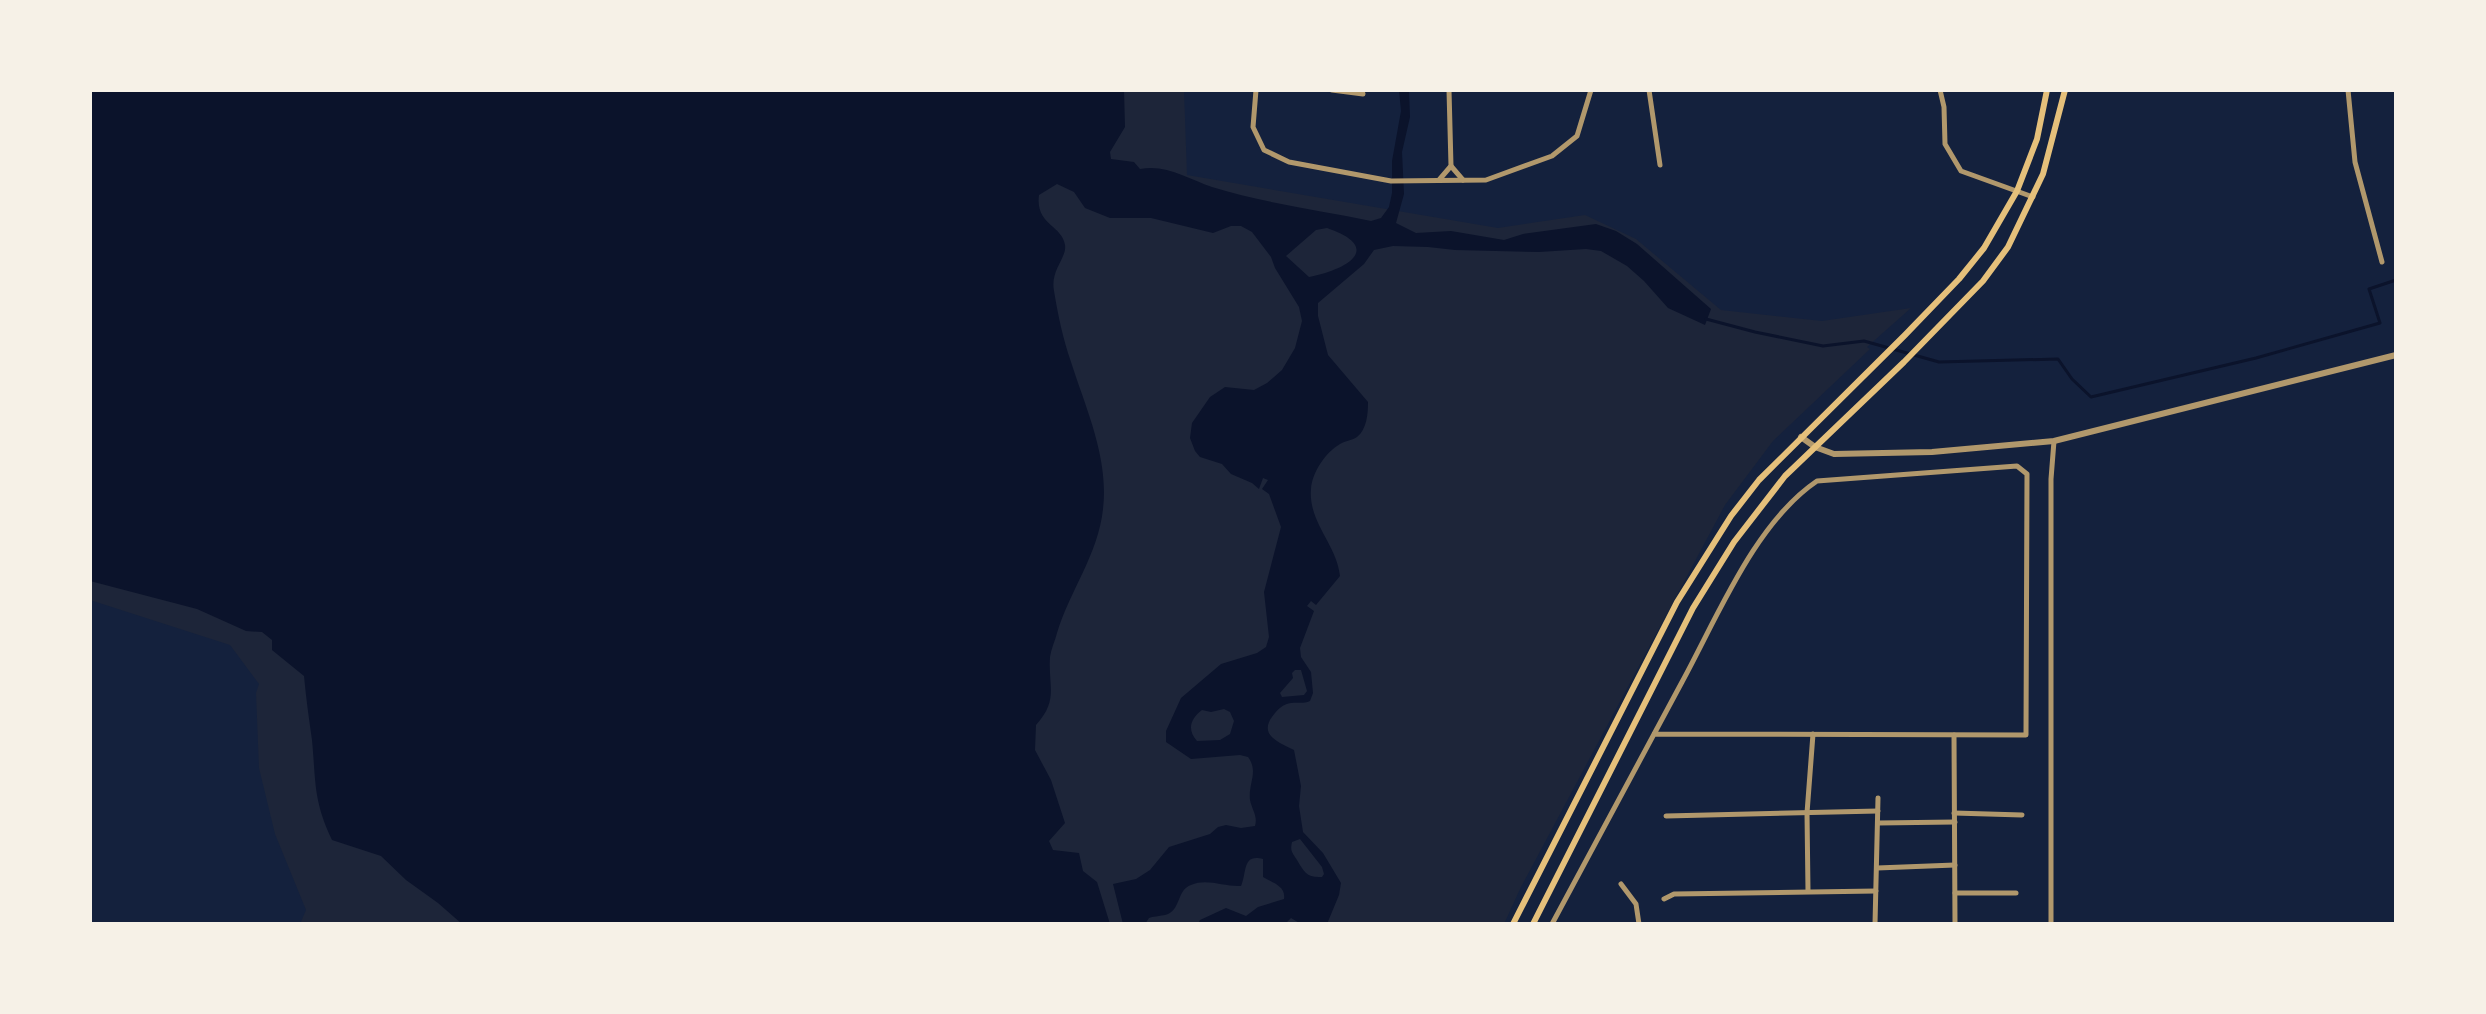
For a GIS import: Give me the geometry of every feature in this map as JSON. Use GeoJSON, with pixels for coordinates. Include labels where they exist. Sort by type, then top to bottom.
{"type":"FeatureCollection","features":[{"type":"Feature","properties":{"kind":"main road"},"geometry":{"type":"LineString","coordinates":[[1513,924],[1677,602],[1731,516],[1759,480],[1905,335],[1984,248],[2017,191],[2037,139],[2047,90]]}},
{"type":"Feature","properties":{"kind":"main road"},"geometry":{"type":"LineString","coordinates":[[1533,924],[1693,608],[1759,506],[1785,476],[1983,281],[2008,247],[2043,174],[2065,90]]}},
{"type":"Feature","properties":{"kind":"street"},"geometry":{"type":"LineString","coordinates":[[1256,90],[1253,127],[1264,150],[1289,162],[1391,181],[1486,180],[1552,156],[1577,136],[1591,90]]}},
{"type":"Feature","properties":{"kind":"street"},"geometry":{"type":"LineString","coordinates":[[1332,90],[1363,94]]}},
{"type":"Feature","properties":{"kind":"street"},"geometry":{"type":"LineString","coordinates":[[1449,90],[1451,166],[1463,180]]}},
{"type":"Feature","properties":{"kind":"street"},"geometry":{"type":"LineString","coordinates":[[1649,90],[1660,165]]}},
{"type":"Feature","properties":{"kind":"street"},"geometry":{"type":"LineString","coordinates":[[1940,90],[1944,107],[1945,144],[1961,171],[2033,197]]}},
{"type":"Feature","properties":{"kind":"street"},"geometry":{"type":"LineString","coordinates":[[2348,90],[2355,162],[2382,262]]}},
{"type":"Feature","properties":{"kind":"street"},"geometry":{"type":"LineString","coordinates":[[1439,180],[1451,166]]}},
{"type":"Feature","properties":{"kind":"street"},"geometry":{"type":"LineString","coordinates":[[1801,437],[1815,447],[1834,454],[1932,452],[2054,441],[2396,355]]}},
{"type":"Feature","properties":{"kind":"street"},"geometry":{"type":"LineString","coordinates":[[2051,924],[2051,479],[2054,441]]}},
{"type":"Feature","properties":{"kind":"street"},"geometry":{"type":"LineString","coordinates":[[1552,924],[1654,734],[1758,541],[1798,494],[1817,481],[2017,466],[2027,474],[2026,735],[1654,734]]}},
{"type":"Feature","properties":{"kind":"street"},"geometry":{"type":"LineString","coordinates":[[1808,891],[1807,813],[1813,734]]}},
{"type":"Feature","properties":{"kind":"street"},"geometry":{"type":"LineString","coordinates":[[1954,735],[1955,924]]}},
{"type":"Feature","properties":{"kind":"street"},"geometry":{"type":"LineString","coordinates":[[1875,924],[1878,798]]}},
{"type":"Feature","properties":{"kind":"street"},"geometry":{"type":"LineString","coordinates":[[1666,816],[1878,811]]}},
{"type":"Feature","properties":{"kind":"street"},"geometry":{"type":"LineString","coordinates":[[1954,813],[2022,815]]}},
{"type":"Feature","properties":{"kind":"street"},"geometry":{"type":"LineString","coordinates":[[1878,823],[1955,822]]}},
{"type":"Feature","properties":{"kind":"street"},"geometry":{"type":"LineString","coordinates":[[1877,868],[1955,865]]}},
{"type":"Feature","properties":{"kind":"street"},"geometry":{"type":"LineString","coordinates":[[1621,884],[1636,904],[1639,924]]}},
{"type":"Feature","properties":{"kind":"street"},"geometry":{"type":"LineString","coordinates":[[1664,899],[1674,894],[1876,891]]}},
{"type":"Feature","properties":{"kind":"street"},"geometry":{"type":"LineString","coordinates":[[1955,893],[2016,893]]}},
{"type":"Feature","properties":{"kind":"shaded area"},"geometry":{"type":"Polygon","coordinates":[[[90,90],[1184,90],[1187,175],[1498,228],[1585,215],[1636,239],[1721,310],[1822,321],[1911,308],[1867,347],[1870,349],[1773,441],[1725,505],[1504,924],[300,924],[306,910],[275,834],[259,768],[256,693],[259,684],[230,645],[90,600],[90,90]]]}},
{"type":"Feature","properties":{"kind":"shaded area"},"geometry":{"type":"Polygon","coordinates":[[[90,90],[1124,90],[1125,127],[1110,152],[1111,159],[1134,162],[1140,169],[1168,170],[1251,198],[1371,221],[1381,218],[1389,207],[1392,161],[1401,111],[1399,90],[1409,90],[1410,117],[1402,152],[1404,194],[1396,223],[1416,233],[1451,231],[1504,240],[1523,234],[1596,224],[1616,231],[1637,244],[1711,309],[1705,325],[1668,308],[1627,266],[1601,251],[1455,250],[1393,246],[1374,250],[1364,264],[1318,303],[1318,316],[1328,355],[1368,402],[1367,416],[1360,434],[1330,452],[1317,469],[1312,483],[1314,512],[1334,554],[1340,576],[1316,605],[1311,601],[1307,606],[1314,611],[1300,648],[1301,657],[1311,672],[1313,693],[1310,701],[1280,708],[1270,720],[1268,732],[1294,750],[1301,786],[1299,806],[1303,832],[1323,853],[1341,883],[1327,924],[1301,924],[1291,918],[1285,924],[1198,924],[1200,920],[1226,908],[1246,916],[1258,907],[1284,899],[1281,888],[1263,877],[1263,859],[1248,861],[1241,886],[1203,882],[1191,885],[1183,891],[1172,911],[1149,918],[1145,924],[1123,924],[1113,884],[1136,879],[1150,870],[1169,847],[1210,834],[1218,827],[1241,828],[1255,826],[1256,822],[1250,800],[1253,768],[1248,757],[1191,759],[1166,742],[1166,731],[1181,698],[1221,664],[1257,653],[1266,647],[1269,637],[1264,592],[1281,527],[1269,494],[1262,489],[1268,480],[1263,478],[1259,489],[1231,474],[1222,464],[1200,457],[1190,438],[1192,423],[1210,397],[1225,387],[1254,390],[1282,370],[1295,348],[1302,321],[1299,307],[1271,257],[1252,232],[1241,226],[1231,226],[1213,233],[1151,218],[1110,218],[1085,208],[1074,192],[1057,184],[1039,195],[1041,213],[1063,238],[1065,245],[1054,277],[1054,291],[1066,345],[1095,434],[1104,490],[1096,542],[1051,651],[1050,700],[1036,725],[1035,750],[1051,780],[1065,823],[1049,841],[1053,850],[1079,853],[1083,871],[1097,882],[1110,924],[462,924],[381,856],[332,840],[316,791],[304,676],[272,650],[272,640],[262,632],[246,631],[197,609],[90,581],[90,90]],[[1327,228],[1316,230],[1286,256],[1309,277],[1346,264],[1357,250],[1354,243],[1344,236],[1327,228]],[[1301,670],[1292,673],[1293,678],[1280,693],[1282,697],[1304,695],[1307,691],[1301,670]],[[1224,709],[1211,712],[1202,710],[1193,721],[1191,729],[1197,741],[1220,740],[1230,734],[1234,721],[1230,712],[1224,709]],[[1300,839],[1292,842],[1292,851],[1304,871],[1322,877],[1322,867],[1300,839]]]}},
{"type":"Feature","properties":{"kind":"waterway"},"geometry":{"type":"LineString","coordinates":[[1706,319],[1823,346],[1864,341],[1939,362],[2058,359],[2072,379],[2091,397],[2256,358],[2380,323],[2369,289],[2396,280]]}}]}
